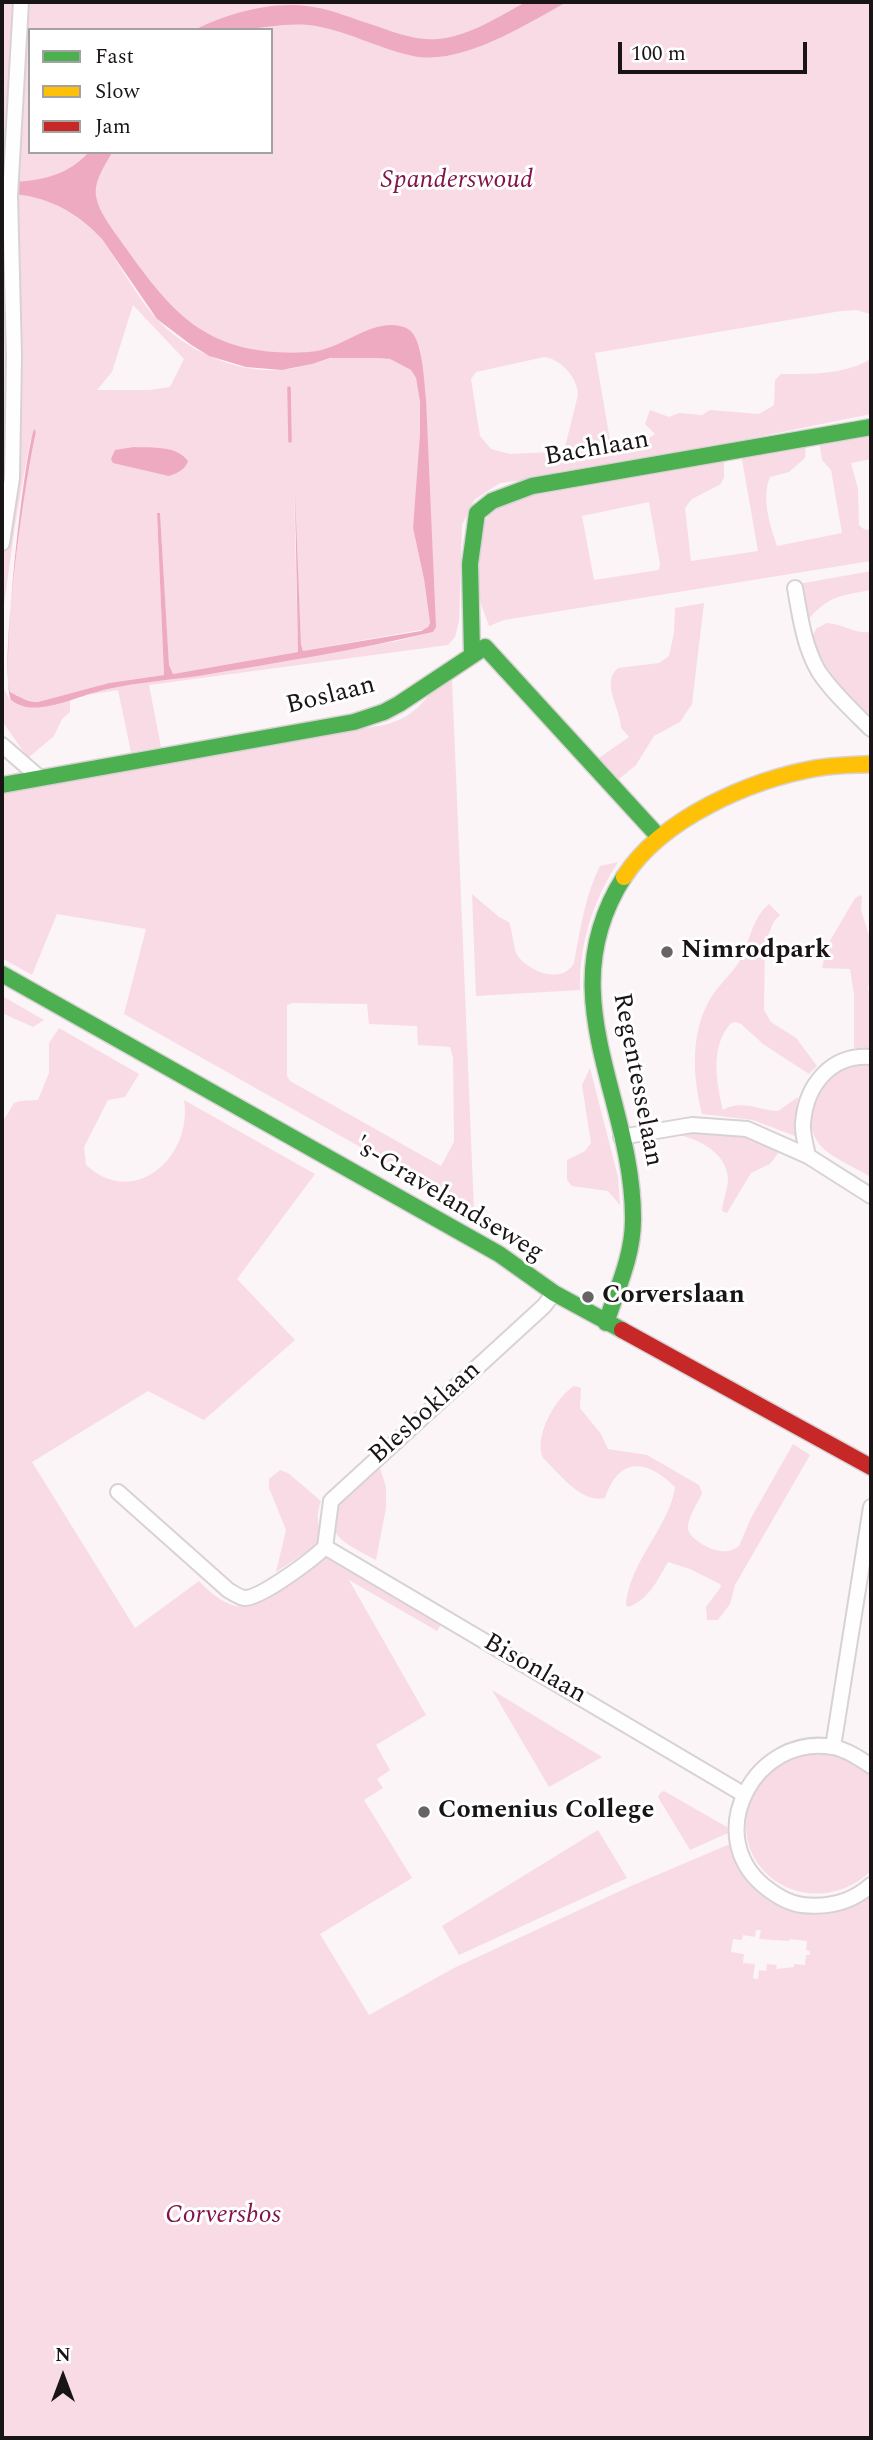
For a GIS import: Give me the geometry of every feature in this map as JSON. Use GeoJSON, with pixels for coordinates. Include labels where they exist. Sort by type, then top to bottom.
{"type":"FeatureCollection","features":[{"type":"Feature","properties":{"kind":"street"},"geometry":{"type":"LineString","coordinates":[[2,543],[12,464],[14,356],[10,196],[21,2]]}},
{"type":"Feature","properties":{"kind":"street","name":"Bachlaan"},"geometry":{"type":"LineString","coordinates":[[472,654],[470,564],[477,513],[492,501],[532,486],[871,427]]}},
{"type":"Feature","properties":{"kind":"street"},"geometry":{"type":"LineString","coordinates":[[795,588],[802,626],[819,671],[834,692],[871,729]]}},
{"type":"Feature","properties":{"kind":"street"},"geometry":{"type":"LineString","coordinates":[[472,654],[485,647],[659,837]]}},
{"type":"Feature","properties":{"kind":"street","name":"Boslaan"},"geometry":{"type":"LineString","coordinates":[[2,785],[354,722],[399,704],[472,654]]}},
{"type":"Feature","properties":{"kind":"street"},"geometry":{"type":"LineString","coordinates":[[2,745],[40,778]]}},
{"type":"Feature","properties":{"kind":"street","name":"Regentesselaan"},"geometry":{"type":"LineString","coordinates":[[606,1323],[630,1255],[633,1220],[631,1184],[598,1040],[592,990],[595,944],[602,919],[613,896],[633,866],[659,837],[725,797],[768,780],[816,768],[871,764]]}},
{"type":"Feature","properties":{"kind":"street","name":"'s-Gravelandseweg"},"geometry":{"type":"LineString","coordinates":[[2,974],[499,1254],[554,1293],[606,1323],[871,1467]]}},
{"type":"Feature","properties":{"kind":"street"},"geometry":{"type":"LineString","coordinates":[[808,1156],[803,1125],[809,1093],[826,1070],[860,1056],[871,1057]]}},
{"type":"Feature","properties":{"kind":"street"},"geometry":{"type":"LineString","coordinates":[[621,1137],[692,1125],[747,1129],[808,1156],[871,1196]]}},
{"type":"Feature","properties":{"kind":"street","name":"Blesboklaan"},"geometry":{"type":"LineString","coordinates":[[325,1547],[331,1501],[544,1306],[554,1293]]}},
{"type":"Feature","properties":{"kind":"street"},"geometry":{"type":"LineString","coordinates":[[118,1492],[228,1590],[242,1598],[257,1595],[314,1559],[325,1547]]}},
{"type":"Feature","properties":{"kind":"street"},"geometry":{"type":"LineString","coordinates":[[833,1747],[871,1507]]}},
{"type":"Feature","properties":{"kind":"street","name":"Bisonlaan"},"geometry":{"type":"LineString","coordinates":[[325,1547],[743,1794]]}},
{"type":"Feature","properties":{"kind":"street"},"geometry":{"type":"LineString","coordinates":[[871,1766],[854,1754],[833,1747],[806,1746],[780,1755],[758,1771],[743,1794],[737,1822],[738,1841],[745,1862],[758,1881],[775,1895],[796,1904],[818,1907],[841,1903],[861,1894],[871,1885]]}},
{"type":"Feature","properties":{"kind":"green space","name":"Spanderswoud"},"geometry":{"type":"Polygon","coordinates":[[[2,2],[871,2],[871,314],[856,310],[841,311],[595,353],[611,446],[649,438],[655,434],[645,424],[650,410],[669,417],[679,413],[702,415],[710,410],[759,414],[774,405],[775,380],[781,374],[839,371],[871,359],[871,414],[659,457],[500,483],[474,500],[462,525],[459,621],[455,637],[448,645],[149,685],[161,747],[131,752],[118,690],[86,695],[120,686],[195,676],[397,641],[433,632],[435,614],[422,385],[409,357],[345,356],[390,359],[411,370],[416,378],[420,402],[420,458],[413,528],[430,623],[426,629],[303,651],[294,494],[298,652],[173,674],[169,665],[160,514],[157,513],[164,675],[109,683],[38,702],[22,699],[10,692],[8,641],[20,525],[36,432],[30,441],[2,619],[2,193],[15,194],[2,184],[2,2]],[[21,195],[44,200],[65,210],[93,231],[102,239],[143,302],[161,324],[175,336],[208,355],[262,370],[281,370],[343,356],[293,362],[189,339],[90,218],[43,196],[21,195]],[[133,305],[112,372],[97,390],[149,390],[170,387],[184,359],[133,305]],[[544,357],[476,372],[471,379],[480,436],[491,449],[510,454],[552,452],[565,447],[578,395],[577,389],[572,376],[562,365],[544,357]]]}},
{"type":"Feature","properties":{"kind":"green space"},"geometry":{"type":"Polygon","coordinates":[[[871,431],[871,459],[851,463],[858,489],[859,525],[865,530],[871,529],[871,561],[504,620],[489,626],[481,604],[477,579],[485,521],[493,510],[511,499],[724,457],[724,477],[721,484],[692,499],[685,508],[691,561],[758,551],[741,454],[806,442],[805,458],[789,472],[770,477],[767,485],[768,512],[777,546],[842,533],[831,470],[822,460],[819,440],[871,431]],[[649,502],[582,516],[594,580],[659,570],[649,502]]]}},
{"type":"Feature","properties":{"kind":"green space"},"geometry":{"type":"Polygon","coordinates":[[[871,571],[871,590],[829,601],[808,620],[799,584],[871,571]]]}},
{"type":"Feature","properties":{"kind":"green space"},"geometry":{"type":"Polygon","coordinates":[[[704,603],[692,704],[680,722],[654,736],[636,765],[619,779],[599,758],[629,737],[621,728],[613,697],[613,674],[618,668],[659,663],[669,656],[674,633],[675,608],[704,603]]]}},
{"type":"Feature","properties":{"kind":"green space"},"geometry":{"type":"Polygon","coordinates":[[[827,623],[859,632],[871,632],[871,715],[843,689],[817,648],[812,636],[817,628],[827,623]]]}},
{"type":"Feature","properties":{"kind":"green space"},"geometry":{"type":"Polygon","coordinates":[[[2,678],[7,695],[19,705],[36,707],[70,699],[70,712],[62,719],[54,736],[28,758],[2,721],[2,678]]]}},
{"type":"Feature","properties":{"kind":"green space"},"geometry":{"type":"Polygon","coordinates":[[[443,678],[452,679],[474,1211],[124,1014],[146,929],[57,914],[32,975],[2,958],[2,789],[384,725],[411,713],[443,678]],[[367,1004],[287,1005],[287,1076],[290,1081],[441,1166],[454,1142],[453,1057],[450,1047],[418,1045],[417,1026],[369,1024],[367,1004]]]}},
{"type":"Feature","properties":{"kind":"green space"},"geometry":{"type":"Polygon","coordinates":[[[618,862],[601,892],[589,923],[582,956],[580,990],[476,996],[472,894],[509,922],[517,955],[522,961],[537,971],[554,975],[569,970],[574,963],[587,901],[600,866],[618,862]]]}},
{"type":"Feature","properties":{"kind":"green space"},"geometry":{"type":"Polygon","coordinates":[[[860,895],[861,910],[871,942],[871,976],[868,988],[871,1004],[871,1048],[854,1048],[854,995],[850,969],[822,968],[827,946],[855,898],[860,895]]]}},
{"type":"Feature","properties":{"kind":"green space"},"geometry":{"type":"Polygon","coordinates":[[[769,904],[780,915],[774,921],[765,943],[764,1010],[771,1022],[796,1038],[817,1066],[809,1074],[763,1044],[741,1024],[731,1023],[724,1032],[717,1053],[718,1088],[723,1110],[743,1105],[778,1111],[798,1097],[796,1120],[800,1138],[753,1120],[702,1114],[695,1071],[696,1042],[703,1014],[712,996],[739,962],[754,924],[769,904]]]}},
{"type":"Feature","properties":{"kind":"green space"},"geometry":{"type":"Polygon","coordinates":[[[2,996],[44,1020],[33,1027],[2,1013],[2,996]]]}},
{"type":"Feature","properties":{"kind":"green space","name":"Corversbos"},"geometry":{"type":"Polygon","coordinates":[[[59,1028],[139,1074],[125,1097],[108,1100],[84,1147],[86,1165],[105,1177],[123,1182],[141,1179],[157,1170],[170,1157],[179,1140],[184,1121],[184,1100],[315,1174],[237,1279],[295,1340],[204,1420],[148,1391],[32,1462],[135,1628],[199,1581],[227,1603],[247,1606],[276,1591],[327,1555],[446,1617],[437,1631],[349,1580],[426,1715],[376,1745],[390,1770],[377,1779],[383,1788],[364,1800],[412,1878],[320,1934],[369,2015],[454,1968],[631,1886],[730,1844],[737,1867],[750,1885],[766,1899],[786,1908],[807,1912],[829,1911],[851,1906],[871,1896],[871,2438],[2,2438],[2,1123],[14,1103],[38,1100],[49,1073],[49,1043],[59,1028]],[[756,1930],[755,1937],[743,1935],[742,1940],[733,1939],[731,1952],[744,1954],[743,1963],[755,1964],[753,1978],[758,1979],[759,1970],[766,1971],[767,1964],[777,1965],[776,1969],[794,1967],[794,1964],[805,1965],[806,1955],[810,1955],[810,1951],[806,1950],[807,1941],[759,1939],[761,1930],[756,1930]]]}},
{"type":"Feature","properties":{"kind":"green space"},"geometry":{"type":"Polygon","coordinates":[[[871,1063],[871,1177],[820,1145],[814,1136],[811,1115],[817,1093],[831,1076],[847,1067],[871,1063]]]}},
{"type":"Feature","properties":{"kind":"green space"},"geometry":{"type":"Polygon","coordinates":[[[590,1068],[618,1177],[620,1205],[608,1191],[572,1186],[567,1180],[567,1160],[585,1151],[591,1143],[582,1085],[590,1068]]]}},
{"type":"Feature","properties":{"kind":"green space"},"geometry":{"type":"Polygon","coordinates":[[[701,1129],[743,1134],[782,1148],[770,1164],[751,1173],[727,1213],[722,1211],[728,1178],[721,1160],[699,1142],[671,1134],[701,1129]]]}},
{"type":"Feature","properties":{"kind":"green space"},"geometry":{"type":"Polygon","coordinates":[[[574,1386],[581,1388],[580,1408],[601,1434],[608,1449],[647,1455],[699,1485],[702,1493],[691,1515],[688,1529],[699,1542],[718,1551],[729,1551],[739,1546],[751,1518],[793,1444],[810,1455],[735,1585],[730,1604],[718,1620],[707,1620],[706,1607],[721,1587],[720,1584],[690,1569],[668,1562],[647,1595],[635,1604],[628,1607],[626,1605],[634,1574],[666,1516],[675,1487],[654,1471],[635,1466],[618,1475],[605,1498],[587,1496],[563,1479],[543,1458],[541,1439],[554,1408],[574,1386]]]}},
{"type":"Feature","properties":{"kind":"green space"},"geometry":{"type":"Polygon","coordinates":[[[379,1465],[386,1487],[386,1508],[376,1560],[342,1540],[335,1530],[334,1520],[337,1509],[352,1489],[379,1465]]]}},
{"type":"Feature","properties":{"kind":"green space"},"geometry":{"type":"Polygon","coordinates":[[[280,1470],[288,1473],[321,1501],[318,1520],[321,1538],[320,1543],[276,1572],[286,1530],[269,1488],[269,1479],[280,1470]]]}},
{"type":"Feature","properties":{"kind":"green space"},"geometry":{"type":"Polygon","coordinates":[[[492,1690],[602,1757],[549,1787],[492,1690]]]}},
{"type":"Feature","properties":{"kind":"green space"},"geometry":{"type":"Polygon","coordinates":[[[822,1750],[832,1751],[871,1773],[871,1871],[847,1887],[823,1893],[799,1891],[777,1882],[760,1866],[749,1846],[746,1821],[755,1788],[772,1766],[789,1756],[822,1750]]]}},
{"type":"Feature","properties":{"kind":"green space"},"geometry":{"type":"Polygon","coordinates":[[[664,1791],[727,1827],[728,1833],[690,1850],[658,1797],[664,1791]]]}},
{"type":"Feature","properties":{"kind":"green space"},"geometry":{"type":"Polygon","coordinates":[[[598,1830],[627,1878],[459,1955],[442,1926],[598,1830]]]}},
{"type":"Feature","properties":{"kind":"shaded area"},"geometry":{"type":"Polygon","coordinates":[[[526,2],[567,2],[493,41],[452,55],[432,57],[401,53],[316,26],[199,28],[222,18],[283,5],[328,10],[411,37],[428,39],[461,34],[526,2]]]}},
{"type":"Feature","properties":{"kind":"shaded area"},"geometry":{"type":"Polygon","coordinates":[[[87,154],[111,154],[97,184],[96,196],[100,209],[155,287],[186,319],[205,332],[225,342],[248,348],[291,353],[328,348],[373,328],[385,326],[397,325],[413,334],[422,361],[426,399],[436,627],[433,632],[375,645],[119,687],[52,706],[20,705],[11,700],[8,683],[8,676],[10,692],[38,702],[109,683],[164,675],[157,513],[160,513],[169,665],[173,674],[298,652],[295,494],[303,651],[421,631],[430,623],[413,528],[420,402],[416,378],[411,370],[390,359],[376,358],[330,358],[282,370],[246,367],[209,356],[190,344],[157,319],[93,230],[63,208],[40,199],[15,194],[16,182],[37,180],[65,171],[87,154]]]}},
{"type":"Feature","properties":{"kind":"shaded area"},"geometry":{"type":"Polygon","coordinates":[[[34,429],[36,432],[20,525],[11,603],[24,484],[34,429]]]}},
{"type":"Feature","properties":{"kind":"shaded area"},"geometry":{"type":"Polygon","coordinates":[[[134,447],[170,450],[188,461],[183,469],[169,476],[113,463],[111,459],[115,450],[134,447]]]}},
{"type":"Feature","properties":{"kind":"waterway"},"geometry":{"type":"LineString","coordinates":[[289,388],[290,441]]}},
{"type":"Feature","properties":{"kind":"traffic: fast"},"geometry":{"type":"LineString","coordinates":[[472,654],[470,564],[477,513],[492,501],[532,486],[871,427]]}},
{"type":"Feature","properties":{"kind":"traffic: fast"},"geometry":{"type":"LineString","coordinates":[[2,785],[354,722],[399,704],[485,647],[659,837]]}},
{"type":"Feature","properties":{"kind":"traffic: fast"},"geometry":{"type":"LineString","coordinates":[[606,1323],[627,1259],[633,1220],[630,1175],[600,1047],[594,1006],[593,964],[603,921],[624,877]]}},
{"type":"Feature","properties":{"kind":"traffic: fast"},"geometry":{"type":"LineString","coordinates":[[2,974],[499,1254],[554,1293],[622,1330]]}},
{"type":"Feature","properties":{"kind":"traffic: slow"},"geometry":{"type":"LineString","coordinates":[[624,877],[640,856],[661,837],[684,820],[737,792],[817,768],[871,764]]}},
{"type":"Feature","properties":{"kind":"traffic: jam"},"geometry":{"type":"LineString","coordinates":[[622,1330],[871,1467]]}},
{"type":"Feature","properties":{"kind":"place","name":"Nimrodpark"},"geometry":{"type":"Point","coordinates":[667,952]}},
{"type":"Feature","properties":{"kind":"place","name":"Corverslaan"},"geometry":{"type":"Point","coordinates":[588,1297]}},
{"type":"Feature","properties":{"kind":"place","name":"Comenius College"},"geometry":{"type":"Point","coordinates":[424,1812]}}]}
